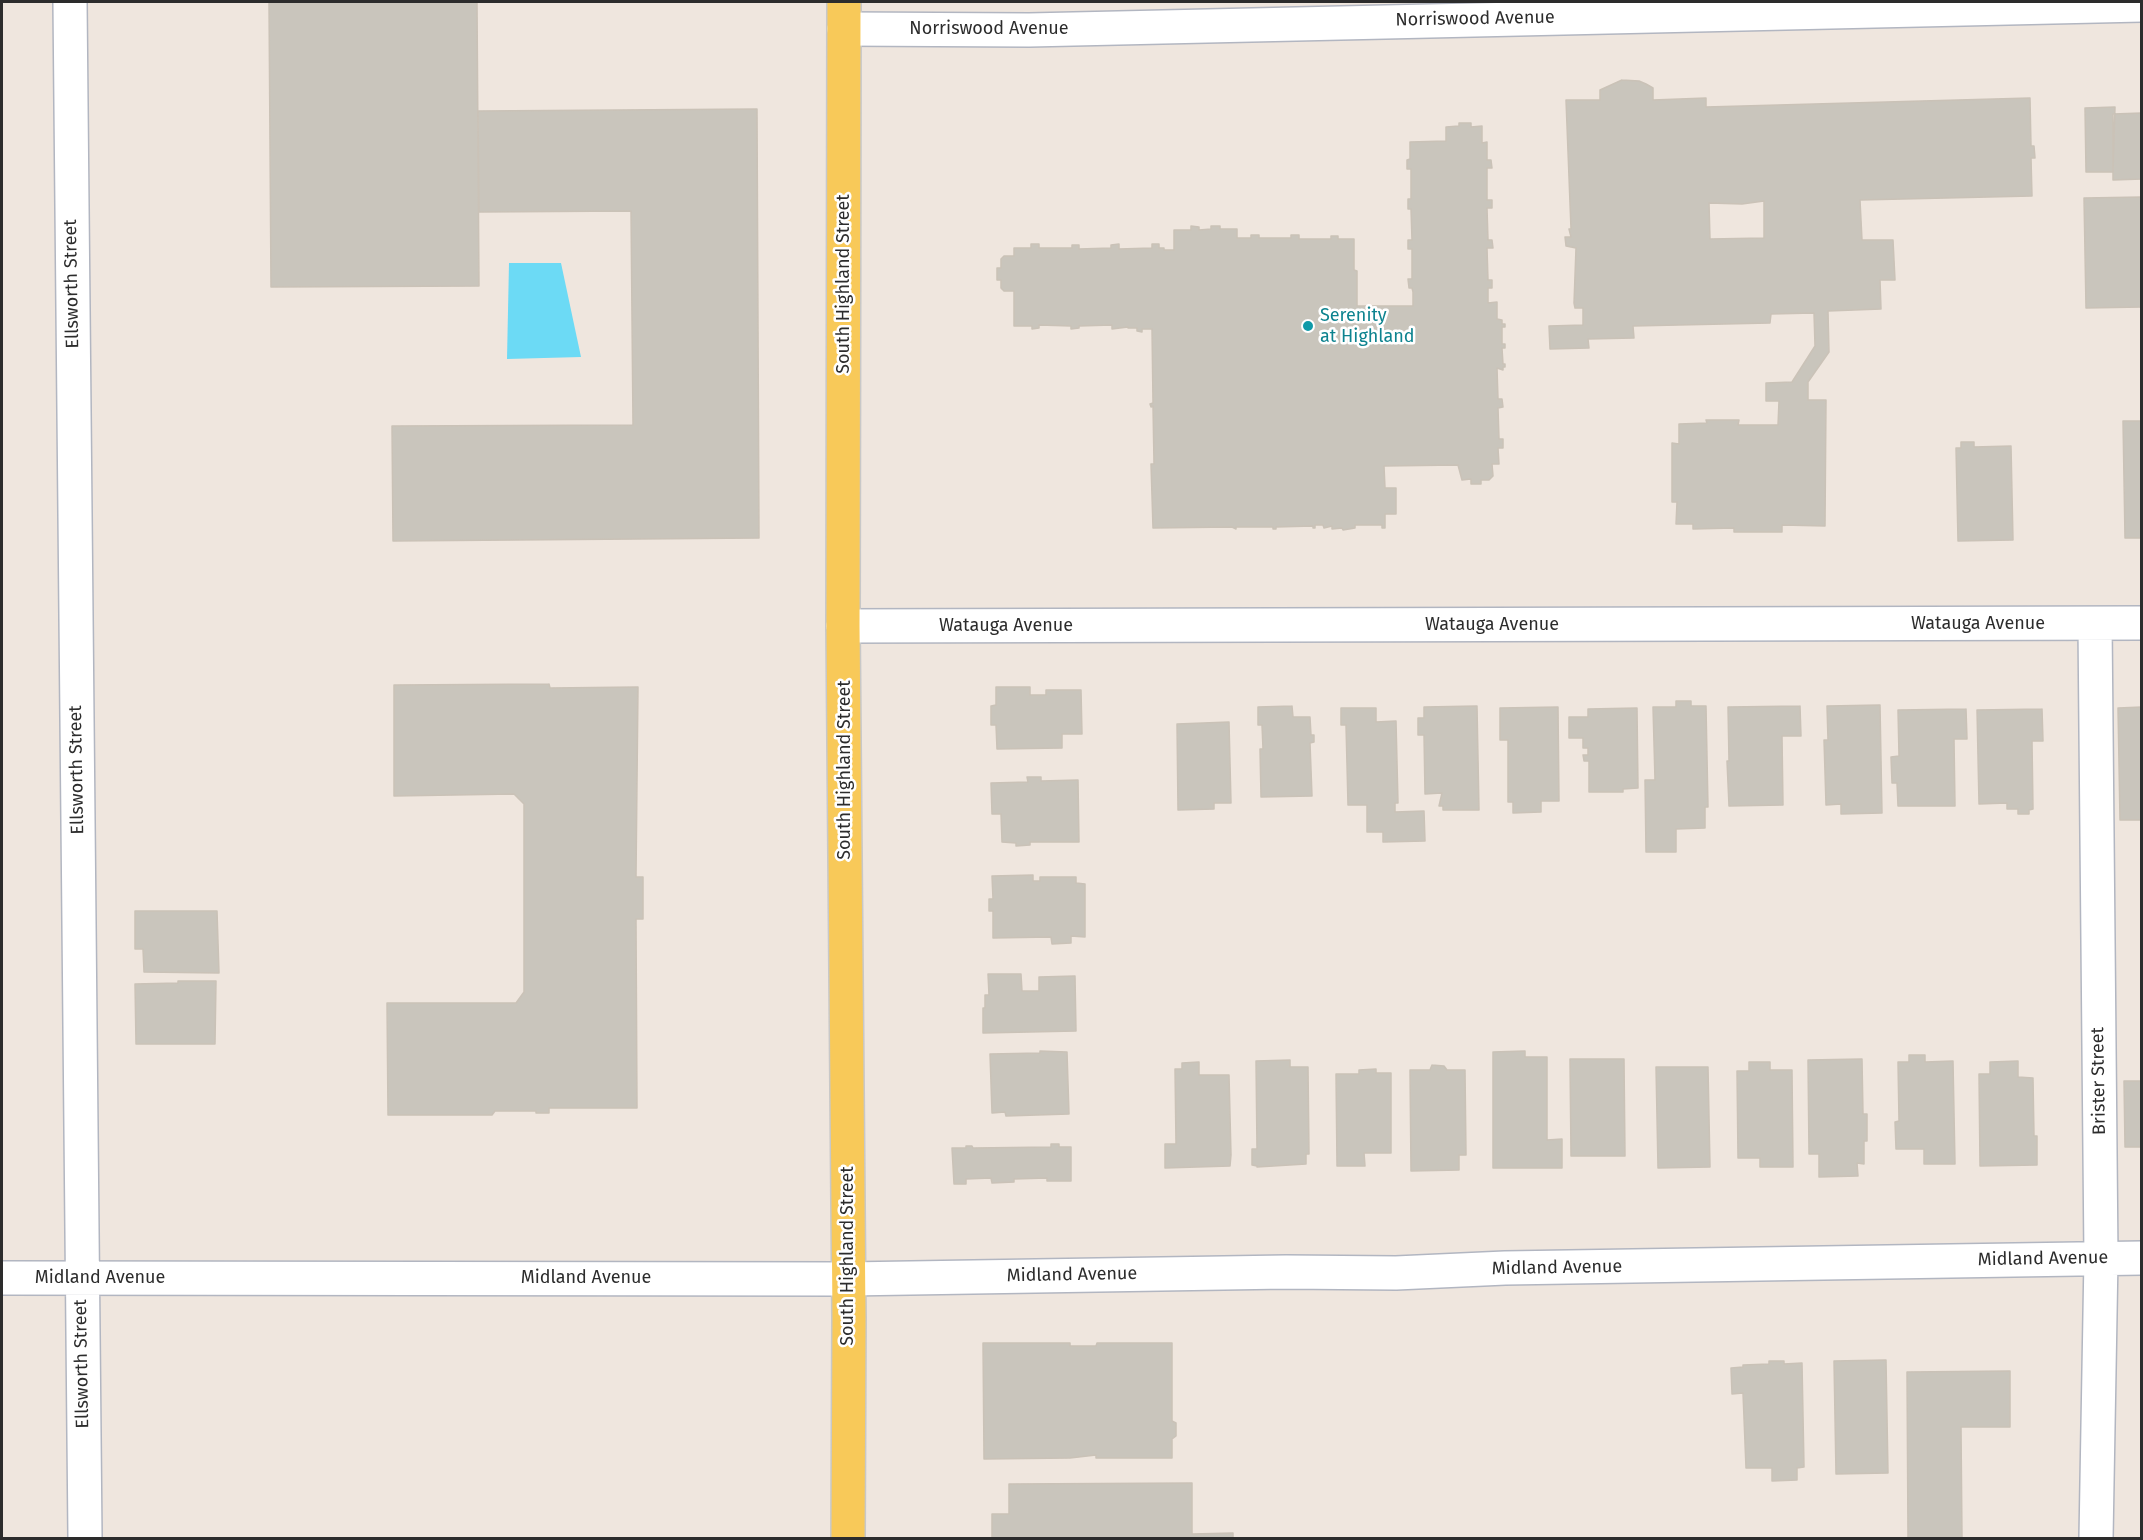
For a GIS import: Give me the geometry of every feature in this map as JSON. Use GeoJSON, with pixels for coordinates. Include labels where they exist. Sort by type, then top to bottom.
{"type":"FeatureCollection","features":[{"type":"Feature","properties":{"kind":"main road","name":"South Highland Street"},"geometry":{"type":"LineString","coordinates":[[844,15],[843,626],[848,1539]]}},
{"type":"Feature","properties":{"kind":"street","name":"Ellsworth Street"},"geometry":{"type":"LineString","coordinates":[[70,2],[85,1539]]}},
{"type":"Feature","properties":{"kind":"street","name":"Norriswood Avenue"},"geometry":{"type":"LineString","coordinates":[[844,15],[1029,30],[2142,5]]}},
{"type":"Feature","properties":{"kind":"street","name":"Watauga Avenue"},"geometry":{"type":"LineString","coordinates":[[843,626],[2142,623]]}},
{"type":"Feature","properties":{"kind":"street","name":"Brister Street"},"geometry":{"type":"LineString","coordinates":[[2095,624],[2101,1258],[2096,1539]]}},
{"type":"Feature","properties":{"kind":"street","name":"Midland Avenue"},"geometry":{"type":"LineString","coordinates":[[2,1278],[848,1279],[1286,1272],[1396,1273],[1505,1268],[2142,1258]]}},
{"type":"Feature","properties":{"kind":"water"},"geometry":{"type":"Polygon","coordinates":[[[509,263],[561,263],[581,357],[507,359],[509,263]]]}},
{"type":"Feature","properties":{"kind":"building"},"geometry":{"type":"Polygon","coordinates":[[[269,2],[477,2],[479,286],[271,287],[269,2]]]}},
{"type":"Feature","properties":{"kind":"building"},"geometry":{"type":"Polygon","coordinates":[[[1622,80],[1639,81],[1653,88],[1653,100],[1706,98],[1706,107],[2030,98],[2031,146],[2034,146],[2035,158],[2031,158],[2032,196],[1860,200],[1862,240],[1893,240],[1895,280],[1880,280],[1881,309],[1828,311],[1829,352],[1808,382],[1808,400],[1826,400],[1825,526],[1782,525],[1782,532],[1734,532],[1734,528],[1693,529],[1693,524],[1676,524],[1677,502],[1672,502],[1672,443],[1679,444],[1679,424],[1707,423],[1706,420],[1739,420],[1738,425],[1778,425],[1779,401],[1766,401],[1766,383],[1792,382],[1815,346],[1814,313],[1771,314],[1770,323],[1633,326],[1634,338],[1588,339],[1589,348],[1550,349],[1549,326],[1583,325],[1583,308],[1575,308],[1574,303],[1576,248],[1566,246],[1565,237],[1571,237],[1566,100],[1600,100],[1600,90],[1622,80]],[[1764,201],[1742,204],[1709,203],[1710,239],[1764,238],[1764,201]]]}},
{"type":"Feature","properties":{"kind":"building"},"geometry":{"type":"Polygon","coordinates":[[[2115,107],[2113,172],[2086,172],[2085,108],[2115,107]]]}},
{"type":"Feature","properties":{"kind":"building"},"geometry":{"type":"Polygon","coordinates":[[[757,109],[759,538],[393,541],[392,426],[633,425],[631,211],[479,212],[478,111],[757,109]]]}},
{"type":"Feature","properties":{"kind":"building"},"geometry":{"type":"Polygon","coordinates":[[[2142,113],[2142,179],[2113,180],[2113,114],[2142,113]]]}},
{"type":"Feature","properties":{"kind":"building","name":"Serenity at Highland"},"geometry":{"type":"Polygon","coordinates":[[[1459,123],[1471,123],[1471,127],[1482,126],[1482,143],[1487,142],[1487,160],[1491,160],[1492,168],[1487,168],[1487,200],[1492,200],[1492,208],[1487,208],[1488,240],[1492,240],[1493,248],[1487,248],[1488,280],[1492,280],[1492,288],[1488,288],[1488,303],[1497,302],[1497,319],[1502,320],[1502,324],[1505,324],[1505,327],[1502,327],[1502,344],[1505,344],[1505,348],[1502,348],[1505,367],[1503,370],[1497,368],[1498,399],[1502,399],[1503,407],[1498,408],[1499,439],[1503,439],[1503,448],[1498,448],[1499,464],[1492,464],[1493,476],[1489,480],[1481,480],[1481,484],[1471,484],[1471,479],[1462,480],[1458,465],[1384,466],[1385,488],[1396,488],[1396,514],[1385,514],[1385,528],[1382,528],[1382,525],[1355,525],[1355,528],[1343,530],[1342,528],[1332,529],[1332,526],[1324,528],[1323,525],[1315,525],[1315,528],[1313,526],[1276,527],[1276,529],[1273,527],[1153,528],[1151,464],[1154,464],[1153,406],[1151,407],[1150,404],[1153,403],[1152,329],[1142,329],[1142,332],[1137,331],[1137,328],[1128,327],[1112,329],[1112,325],[1079,326],[1079,328],[1071,329],[1071,326],[1039,325],[1039,328],[1032,329],[1032,326],[1014,326],[1014,291],[1004,291],[1001,288],[1001,280],[997,280],[997,268],[1001,268],[1001,259],[1004,256],[1014,256],[1014,248],[1031,248],[1031,244],[1039,244],[1039,248],[1072,248],[1072,245],[1079,245],[1079,249],[1111,248],[1111,245],[1119,244],[1119,249],[1152,248],[1152,244],[1159,244],[1159,248],[1164,248],[1164,250],[1174,250],[1174,230],[1191,230],[1191,226],[1199,227],[1199,230],[1211,229],[1211,226],[1220,226],[1220,229],[1237,229],[1237,238],[1251,238],[1251,235],[1259,235],[1259,238],[1291,238],[1291,235],[1299,235],[1299,239],[1331,239],[1331,236],[1338,236],[1338,239],[1354,239],[1357,306],[1413,306],[1413,292],[1412,288],[1409,288],[1408,279],[1412,279],[1412,249],[1408,249],[1408,240],[1412,240],[1411,209],[1408,209],[1408,199],[1411,199],[1411,169],[1407,169],[1407,160],[1410,159],[1410,142],[1446,141],[1446,127],[1459,126],[1459,123]]]}},
{"type":"Feature","properties":{"kind":"building"},"geometry":{"type":"Polygon","coordinates":[[[2142,197],[2142,307],[2086,308],[2084,198],[2142,197]]]}},
{"type":"Feature","properties":{"kind":"building"},"geometry":{"type":"Polygon","coordinates":[[[2123,421],[2142,421],[2142,538],[2125,538],[2123,421]]]}},
{"type":"Feature","properties":{"kind":"building"},"geometry":{"type":"Polygon","coordinates":[[[1961,442],[1974,442],[1974,447],[2011,446],[2013,540],[1958,541],[1956,448],[1961,448],[1961,442]]]}},
{"type":"Feature","properties":{"kind":"building"},"geometry":{"type":"Polygon","coordinates":[[[549,684],[550,688],[638,687],[636,877],[643,877],[643,919],[636,919],[637,1108],[549,1108],[549,1113],[495,1111],[492,1115],[388,1115],[387,1003],[516,1003],[524,992],[524,804],[514,794],[394,796],[394,685],[549,684]]]}},
{"type":"Feature","properties":{"kind":"building"},"geometry":{"type":"Polygon","coordinates":[[[996,687],[1030,687],[1030,695],[1046,695],[1046,690],[1081,690],[1082,734],[1062,734],[1062,748],[997,749],[996,725],[991,725],[991,706],[996,705],[996,687]]]}},
{"type":"Feature","properties":{"kind":"building"},"geometry":{"type":"Polygon","coordinates":[[[1676,701],[1691,701],[1691,706],[1706,706],[1708,807],[1705,807],[1705,828],[1676,829],[1676,852],[1646,852],[1645,780],[1655,780],[1653,707],[1676,707],[1676,701]]]}},
{"type":"Feature","properties":{"kind":"building"},"geometry":{"type":"Polygon","coordinates":[[[1880,705],[1882,813],[1841,814],[1841,804],[1826,805],[1824,740],[1828,740],[1827,706],[1880,705]]]}},
{"type":"Feature","properties":{"kind":"building"},"geometry":{"type":"Polygon","coordinates":[[[1292,706],[1293,717],[1310,717],[1311,735],[1314,735],[1314,742],[1310,743],[1312,796],[1261,797],[1260,749],[1263,749],[1262,725],[1258,725],[1258,707],[1292,706]]]}},
{"type":"Feature","properties":{"kind":"building"},"geometry":{"type":"Polygon","coordinates":[[[1477,706],[1479,810],[1443,810],[1443,806],[1439,806],[1442,793],[1425,794],[1424,735],[1418,735],[1418,718],[1424,718],[1424,707],[1477,706]]]}},
{"type":"Feature","properties":{"kind":"building"},"geometry":{"type":"Polygon","coordinates":[[[1800,706],[1801,736],[1782,736],[1783,805],[1729,806],[1728,707],[1800,706]]]}},
{"type":"Feature","properties":{"kind":"building"},"geometry":{"type":"Polygon","coordinates":[[[1558,707],[1559,801],[1541,801],[1541,812],[1513,813],[1513,802],[1508,802],[1508,740],[1500,740],[1500,708],[1558,707]]]}},
{"type":"Feature","properties":{"kind":"building"},"geometry":{"type":"Polygon","coordinates":[[[2142,707],[2142,820],[2120,820],[2118,708],[2142,707]]]}},
{"type":"Feature","properties":{"kind":"building"},"geometry":{"type":"Polygon","coordinates":[[[1341,708],[1376,708],[1376,722],[1396,721],[1398,803],[1395,803],[1395,812],[1424,811],[1425,841],[1383,842],[1383,832],[1367,832],[1367,805],[1348,805],[1346,725],[1341,725],[1341,708]]]}},
{"type":"Feature","properties":{"kind":"building"},"geometry":{"type":"Polygon","coordinates":[[[1637,708],[1638,788],[1623,789],[1623,792],[1589,792],[1589,761],[1584,761],[1583,755],[1588,755],[1588,748],[1583,748],[1583,738],[1569,738],[1569,717],[1588,717],[1588,709],[1637,708]]]}},
{"type":"Feature","properties":{"kind":"building"},"geometry":{"type":"Polygon","coordinates":[[[1966,709],[1967,739],[1954,739],[1955,806],[1898,806],[1897,783],[1892,783],[1891,757],[1899,756],[1898,710],[1966,709]]]}},
{"type":"Feature","properties":{"kind":"building"},"geometry":{"type":"Polygon","coordinates":[[[2042,709],[2043,741],[2032,741],[2033,809],[2029,810],[2029,814],[2018,814],[2018,809],[2007,809],[2007,803],[1979,804],[1977,710],[2042,709]]]}},
{"type":"Feature","properties":{"kind":"building"},"geometry":{"type":"Polygon","coordinates":[[[1229,722],[1231,803],[1214,803],[1214,809],[1178,810],[1177,724],[1229,722]]]}},
{"type":"Feature","properties":{"kind":"building"},"geometry":{"type":"Polygon","coordinates":[[[1027,777],[1041,777],[1041,781],[1078,780],[1079,842],[1030,842],[1030,845],[1016,846],[1016,843],[1002,842],[1001,814],[992,814],[991,783],[1028,782],[1027,777]]]}},
{"type":"Feature","properties":{"kind":"building"},"geometry":{"type":"Polygon","coordinates":[[[1033,875],[1033,881],[1040,881],[1040,877],[1076,877],[1076,883],[1085,884],[1085,937],[1071,936],[1071,943],[1052,944],[1051,937],[993,938],[993,911],[989,911],[989,899],[993,899],[992,876],[1033,875]]]}},
{"type":"Feature","properties":{"kind":"building"},"geometry":{"type":"Polygon","coordinates":[[[135,911],[217,911],[219,973],[144,972],[143,949],[135,949],[135,911]]]}},
{"type":"Feature","properties":{"kind":"building"},"geometry":{"type":"Polygon","coordinates":[[[988,974],[1021,974],[1022,991],[1039,991],[1039,977],[1075,976],[1076,1031],[983,1033],[985,995],[989,995],[988,974]]]}},
{"type":"Feature","properties":{"kind":"building"},"geometry":{"type":"Polygon","coordinates":[[[178,981],[216,981],[215,1044],[136,1044],[135,984],[178,983],[178,981]]]}},
{"type":"Feature","properties":{"kind":"building"},"geometry":{"type":"Polygon","coordinates":[[[1040,1051],[1067,1052],[1069,1114],[1006,1116],[1005,1112],[992,1113],[990,1054],[1040,1053],[1040,1051]]]}},
{"type":"Feature","properties":{"kind":"building"},"geometry":{"type":"Polygon","coordinates":[[[1525,1051],[1525,1057],[1547,1057],[1547,1140],[1562,1139],[1562,1168],[1493,1168],[1493,1052],[1525,1051]]]}},
{"type":"Feature","properties":{"kind":"building"},"geometry":{"type":"Polygon","coordinates":[[[1909,1055],[1925,1055],[1925,1062],[1953,1061],[1955,1164],[1924,1164],[1924,1149],[1896,1149],[1895,1122],[1899,1121],[1898,1062],[1909,1062],[1909,1055]]]}},
{"type":"Feature","properties":{"kind":"building"},"geometry":{"type":"Polygon","coordinates":[[[1570,1059],[1624,1059],[1625,1156],[1571,1156],[1570,1059]]]}},
{"type":"Feature","properties":{"kind":"building"},"geometry":{"type":"Polygon","coordinates":[[[1862,1059],[1863,1114],[1867,1114],[1864,1164],[1857,1163],[1858,1176],[1819,1177],[1819,1154],[1809,1154],[1808,1060],[1862,1059]]]}},
{"type":"Feature","properties":{"kind":"building"},"geometry":{"type":"Polygon","coordinates":[[[1290,1060],[1290,1067],[1308,1067],[1309,1154],[1306,1154],[1306,1164],[1257,1167],[1252,1165],[1252,1149],[1257,1149],[1256,1061],[1290,1060]]]}},
{"type":"Feature","properties":{"kind":"building"},"geometry":{"type":"Polygon","coordinates":[[[2018,1061],[2018,1077],[2033,1078],[2037,1165],[1980,1166],[1979,1074],[1990,1074],[1990,1062],[2018,1061]]]}},
{"type":"Feature","properties":{"kind":"building"},"geometry":{"type":"Polygon","coordinates":[[[1199,1062],[1199,1075],[1229,1075],[1230,1166],[1165,1168],[1165,1144],[1176,1144],[1175,1069],[1182,1069],[1182,1063],[1199,1062]]]}},
{"type":"Feature","properties":{"kind":"building"},"geometry":{"type":"Polygon","coordinates":[[[1749,1062],[1770,1062],[1770,1070],[1792,1070],[1793,1167],[1760,1167],[1760,1158],[1738,1158],[1737,1071],[1749,1071],[1749,1062]]]}},
{"type":"Feature","properties":{"kind":"building"},"geometry":{"type":"Polygon","coordinates":[[[1432,1065],[1444,1066],[1447,1070],[1465,1070],[1466,1155],[1459,1155],[1459,1170],[1411,1171],[1410,1070],[1430,1070],[1432,1065]]]}},
{"type":"Feature","properties":{"kind":"building"},"geometry":{"type":"Polygon","coordinates":[[[1656,1067],[1708,1067],[1710,1167],[1658,1168],[1656,1067]]]}},
{"type":"Feature","properties":{"kind":"building"},"geometry":{"type":"Polygon","coordinates":[[[1376,1069],[1376,1073],[1391,1073],[1391,1153],[1364,1153],[1365,1166],[1337,1166],[1336,1074],[1359,1074],[1359,1070],[1376,1069]]]}},
{"type":"Feature","properties":{"kind":"building"},"geometry":{"type":"Polygon","coordinates":[[[2124,1081],[2142,1081],[2142,1147],[2125,1147],[2124,1081]]]}},
{"type":"Feature","properties":{"kind":"building"},"geometry":{"type":"Polygon","coordinates":[[[1051,1144],[1071,1147],[1071,1181],[1047,1181],[1047,1178],[1014,1179],[1014,1182],[992,1183],[991,1178],[966,1179],[966,1184],[954,1184],[952,1148],[966,1148],[966,1146],[973,1148],[1051,1147],[1051,1144]]]}},
{"type":"Feature","properties":{"kind":"building"},"geometry":{"type":"Polygon","coordinates":[[[983,1343],[1070,1343],[1070,1346],[1096,1346],[1097,1343],[1172,1343],[1172,1421],[1176,1423],[1176,1436],[1172,1439],[1172,1458],[1096,1458],[1096,1455],[1070,1458],[984,1459],[983,1343]]]}},
{"type":"Feature","properties":{"kind":"building"},"geometry":{"type":"Polygon","coordinates":[[[1886,1360],[1888,1473],[1836,1474],[1834,1361],[1886,1360]]]}},
{"type":"Feature","properties":{"kind":"building"},"geometry":{"type":"Polygon","coordinates":[[[1769,1361],[1784,1361],[1784,1364],[1802,1363],[1804,1467],[1797,1468],[1797,1480],[1772,1481],[1772,1468],[1746,1468],[1743,1393],[1732,1394],[1731,1368],[1769,1364],[1769,1361]]]}},
{"type":"Feature","properties":{"kind":"building"},"geometry":{"type":"Polygon","coordinates":[[[2010,1371],[2010,1427],[1961,1427],[1962,1538],[1908,1538],[1907,1372],[2010,1371]]]}},
{"type":"Feature","properties":{"kind":"building"},"geometry":{"type":"Polygon","coordinates":[[[1192,1483],[1192,1534],[1233,1533],[1233,1538],[992,1538],[992,1514],[1009,1514],[1009,1484],[1192,1483]]]}},
{"type":"Feature","properties":{"kind":"place","name":"Serenity at Highland"},"geometry":{"type":"Point","coordinates":[1308,326]}}]}
